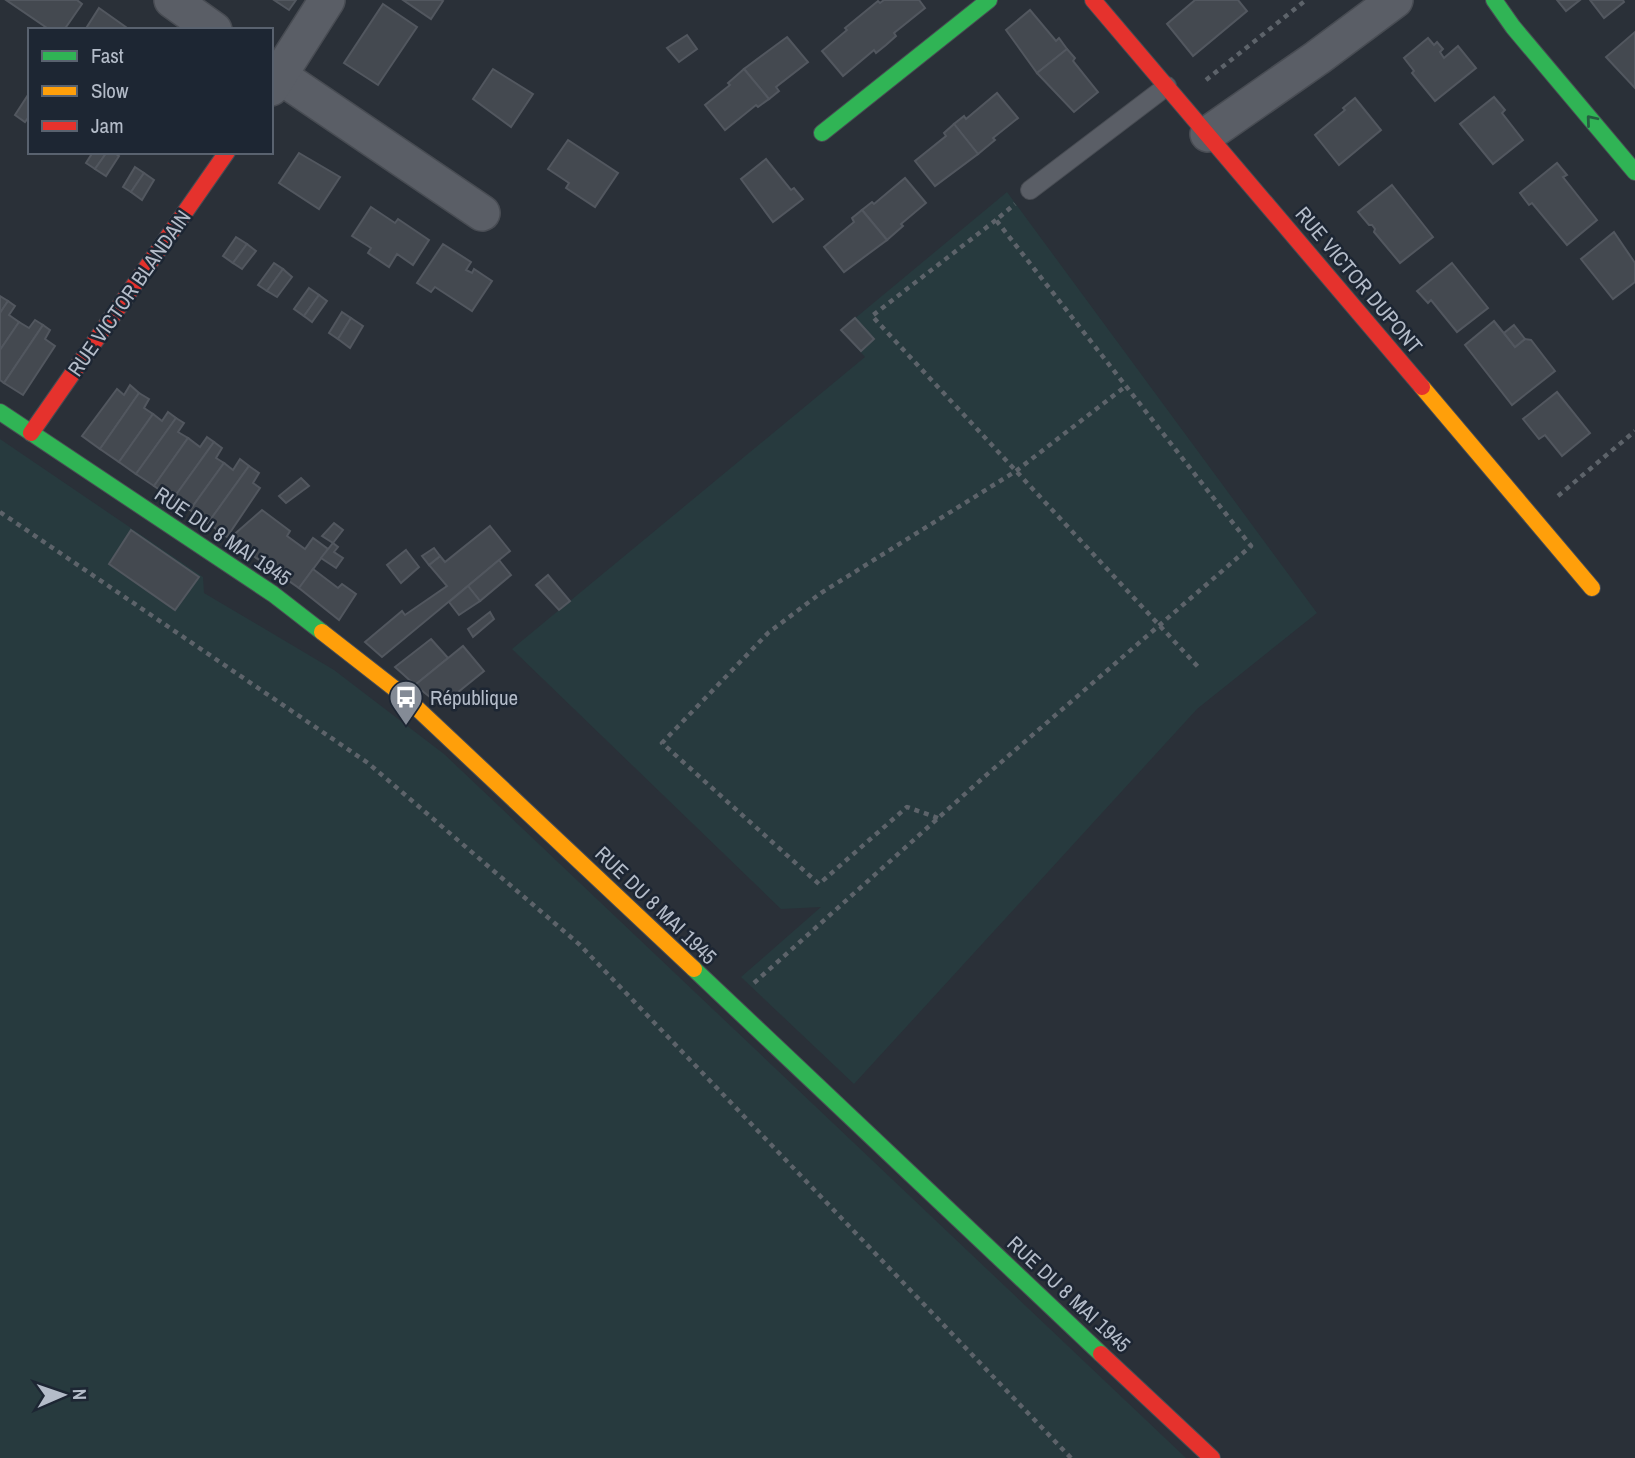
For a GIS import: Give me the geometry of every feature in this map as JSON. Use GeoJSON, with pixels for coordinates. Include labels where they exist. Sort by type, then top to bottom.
{"type":"FeatureCollection","features":[{"type":"Feature","properties":{"kind":"street"},"geometry":{"type":"LineString","coordinates":[[172,0],[211,28]]}},
{"type":"Feature","properties":{"kind":"street"},"geometry":{"type":"LineString","coordinates":[[327,0],[274,78],[482,213]]}},
{"type":"Feature","properties":{"kind":"street"},"geometry":{"type":"LineString","coordinates":[[822,133],[989,0]]}},
{"type":"Feature","properties":{"kind":"street","name":"RUE VICTOR DUPONT"},"geometry":{"type":"LineString","coordinates":[[1093,0],[1592,588]]}},
{"type":"Feature","properties":{"kind":"street"},"geometry":{"type":"LineString","coordinates":[[1208,134],[1395,0]]}},
{"type":"Feature","properties":{"kind":"street"},"geometry":{"type":"LineString","coordinates":[[1494,0],[1513,27],[1635,172]]}},
{"type":"Feature","properties":{"kind":"street","name":"RUE VICTOR BLANDAIN"},"geometry":{"type":"LineString","coordinates":[[31,433],[226,154]]}},
{"type":"Feature","properties":{"kind":"street","name":"RUE DU 8 MAI 1945"},"geometry":{"type":"LineString","coordinates":[[0,412],[273,594],[404,696],[1212,1458]]}},
{"type":"Feature","properties":{"kind":"lane"},"geometry":{"type":"LineString","coordinates":[[1030,190],[1167,86]]}},
{"type":"Feature","properties":{"kind":"path"},"geometry":{"type":"LineString","coordinates":[[1180,100],[1306,0]]}},
{"type":"Feature","properties":{"kind":"path"},"geometry":{"type":"LineString","coordinates":[[1030,190],[996,220],[872,316],[1200,669]]}},
{"type":"Feature","properties":{"kind":"path"},"geometry":{"type":"LineString","coordinates":[[732,1006],[938,818],[1251,546],[996,220]]}},
{"type":"Feature","properties":{"kind":"path"},"geometry":{"type":"LineString","coordinates":[[938,818],[907,807],[819,884],[662,743],[768,633],[821,593],[1016,471],[1126,386]]}},
{"type":"Feature","properties":{"kind":"path"},"geometry":{"type":"LineString","coordinates":[[1532,517],[1635,431]]}},
{"type":"Feature","properties":{"kind":"path"},"geometry":{"type":"LineString","coordinates":[[0,512],[369,763],[580,945],[1071,1458]]}},
{"type":"Feature","properties":{"kind":"green space"},"geometry":{"type":"Polygon","coordinates":[[[1007,192],[1317,613],[1197,709],[854,1084],[741,977],[821,907],[781,909],[512,649],[865,357],[841,330],[1007,192]]]}},
{"type":"Feature","properties":{"kind":"green space"},"geometry":{"type":"Polygon","coordinates":[[[0,439],[203,577],[204,593],[334,670],[444,754],[1186,1458],[0,1458],[0,439]]]}},
{"type":"Feature","properties":{"kind":"building"},"geometry":{"type":"Polygon","coordinates":[[[6,0],[77,0],[82,4],[65,28],[47,28],[6,0]]]}},
{"type":"Feature","properties":{"kind":"building"},"geometry":{"type":"Polygon","coordinates":[[[274,0],[296,0],[289,10],[274,0]]]}},
{"type":"Feature","properties":{"kind":"building"},"geometry":{"type":"Polygon","coordinates":[[[403,0],[441,0],[443,1],[431,19],[403,0]]]}},
{"type":"Feature","properties":{"kind":"building"},"geometry":{"type":"Polygon","coordinates":[[[884,0],[919,0],[925,8],[894,33],[896,36],[886,45],[876,53],[874,50],[843,76],[822,51],[847,30],[845,28],[878,1],[880,3],[884,0]]]}},
{"type":"Feature","properties":{"kind":"building"},"geometry":{"type":"Polygon","coordinates":[[[1195,0],[1238,0],[1247,11],[1193,56],[1167,24],[1195,0]]]}},
{"type":"Feature","properties":{"kind":"building"},"geometry":{"type":"Polygon","coordinates":[[[1557,0],[1580,0],[1566,11],[1557,0]]]}},
{"type":"Feature","properties":{"kind":"building"},"geometry":{"type":"Polygon","coordinates":[[[1590,0],[1623,0],[1624,2],[1604,18],[1590,0]]]}},
{"type":"Feature","properties":{"kind":"building"},"geometry":{"type":"Polygon","coordinates":[[[383,4],[417,27],[378,85],[344,63],[383,4]]]}},
{"type":"Feature","properties":{"kind":"building"},"geometry":{"type":"Polygon","coordinates":[[[99,8],[127,28],[86,28],[99,8]]]}},
{"type":"Feature","properties":{"kind":"building"},"geometry":{"type":"Polygon","coordinates":[[[1030,10],[1056,41],[1059,38],[1067,49],[1037,73],[1006,30],[1030,10]]]}},
{"type":"Feature","properties":{"kind":"building"},"geometry":{"type":"Polygon","coordinates":[[[1635,32],[1635,88],[1606,57],[1635,32]]]}},
{"type":"Feature","properties":{"kind":"building"},"geometry":{"type":"Polygon","coordinates":[[[687,35],[697,49],[679,62],[667,48],[687,35]]]}},
{"type":"Feature","properties":{"kind":"building"},"geometry":{"type":"Polygon","coordinates":[[[787,37],[808,62],[776,87],[779,91],[769,99],[744,69],[787,37]]]}},
{"type":"Feature","properties":{"kind":"building"},"geometry":{"type":"Polygon","coordinates":[[[1428,38],[1443,49],[1440,52],[1444,58],[1458,46],[1476,68],[1435,101],[1412,73],[1414,71],[1404,58],[1428,38]]]}},
{"type":"Feature","properties":{"kind":"building"},"geometry":{"type":"Polygon","coordinates":[[[1067,49],[1075,58],[1073,61],[1098,92],[1074,112],[1037,73],[1067,49]]]}},
{"type":"Feature","properties":{"kind":"building"},"geometry":{"type":"Polygon","coordinates":[[[493,69],[533,94],[511,127],[473,99],[493,69]]]}},
{"type":"Feature","properties":{"kind":"building"},"geometry":{"type":"Polygon","coordinates":[[[744,69],[769,99],[758,107],[756,105],[725,130],[705,105],[730,85],[728,83],[744,69]]]}},
{"type":"Feature","properties":{"kind":"building"},"geometry":{"type":"Polygon","coordinates":[[[997,93],[1018,118],[978,154],[954,124],[964,116],[966,119],[997,93]]]}},
{"type":"Feature","properties":{"kind":"building"},"geometry":{"type":"Polygon","coordinates":[[[28,95],[28,118],[25,122],[15,115],[28,95]]]}},
{"type":"Feature","properties":{"kind":"building"},"geometry":{"type":"Polygon","coordinates":[[[1494,97],[1505,110],[1502,113],[1523,140],[1493,164],[1460,124],[1494,97]]]}},
{"type":"Feature","properties":{"kind":"building"},"geometry":{"type":"Polygon","coordinates":[[[1355,98],[1381,130],[1339,165],[1315,135],[1355,98]]]}},
{"type":"Feature","properties":{"kind":"building"},"geometry":{"type":"Polygon","coordinates":[[[954,124],[978,154],[935,186],[915,161],[946,136],[944,133],[954,124]]]}},
{"type":"Feature","properties":{"kind":"building"},"geometry":{"type":"Polygon","coordinates":[[[568,140],[618,173],[595,207],[566,188],[569,183],[548,169],[568,140]]]}},
{"type":"Feature","properties":{"kind":"building"},"geometry":{"type":"Polygon","coordinates":[[[299,153],[340,177],[319,209],[279,183],[299,153]]]}},
{"type":"Feature","properties":{"kind":"building"},"geometry":{"type":"Polygon","coordinates":[[[92,154],[106,154],[95,169],[86,163],[92,154]]]}},
{"type":"Feature","properties":{"kind":"building"},"geometry":{"type":"Polygon","coordinates":[[[106,154],[119,156],[106,176],[95,169],[106,154]]]}},
{"type":"Feature","properties":{"kind":"building"},"geometry":{"type":"Polygon","coordinates":[[[766,159],[791,190],[794,188],[803,199],[773,222],[741,179],[766,159]]]}},
{"type":"Feature","properties":{"kind":"building"},"geometry":{"type":"Polygon","coordinates":[[[1557,163],[1567,175],[1563,177],[1597,220],[1567,245],[1532,203],[1529,205],[1520,193],[1557,163]]]}},
{"type":"Feature","properties":{"kind":"building"},"geometry":{"type":"Polygon","coordinates":[[[135,167],[144,173],[131,192],[123,187],[135,167]]]}},
{"type":"Feature","properties":{"kind":"building"},"geometry":{"type":"Polygon","coordinates":[[[144,173],[154,180],[142,200],[131,192],[144,173]]]}},
{"type":"Feature","properties":{"kind":"building"},"geometry":{"type":"Polygon","coordinates":[[[905,178],[926,203],[887,240],[862,210],[872,202],[874,204],[905,178]]]}},
{"type":"Feature","properties":{"kind":"building"},"geometry":{"type":"Polygon","coordinates":[[[1392,185],[1433,237],[1400,263],[1374,232],[1372,225],[1358,212],[1392,185]]]}},
{"type":"Feature","properties":{"kind":"building"},"geometry":{"type":"Polygon","coordinates":[[[371,207],[395,223],[398,219],[429,240],[413,265],[397,254],[389,267],[368,253],[371,248],[352,236],[371,207]]]}},
{"type":"Feature","properties":{"kind":"building"},"geometry":{"type":"Polygon","coordinates":[[[862,210],[887,240],[844,272],[824,247],[854,222],[852,218],[862,210]]]}},
{"type":"Feature","properties":{"kind":"building"},"geometry":{"type":"Polygon","coordinates":[[[1614,232],[1635,263],[1635,282],[1613,299],[1581,259],[1614,232]]]}},
{"type":"Feature","properties":{"kind":"building"},"geometry":{"type":"Polygon","coordinates":[[[236,237],[247,244],[233,263],[223,256],[236,237]]]}},
{"type":"Feature","properties":{"kind":"building"},"geometry":{"type":"Polygon","coordinates":[[[247,244],[256,251],[242,269],[233,263],[247,244]]]}},
{"type":"Feature","properties":{"kind":"building"},"geometry":{"type":"Polygon","coordinates":[[[443,244],[471,262],[466,270],[472,273],[474,269],[492,281],[472,311],[435,287],[431,292],[417,283],[443,244]]]}},
{"type":"Feature","properties":{"kind":"building"},"geometry":{"type":"Polygon","coordinates":[[[274,263],[283,269],[267,291],[258,285],[274,263]]]}},
{"type":"Feature","properties":{"kind":"building"},"geometry":{"type":"Polygon","coordinates":[[[1452,263],[1488,308],[1457,332],[1431,300],[1428,303],[1417,291],[1452,263]]]}},
{"type":"Feature","properties":{"kind":"building"},"geometry":{"type":"Polygon","coordinates":[[[283,269],[292,277],[277,297],[267,291],[283,269]]]}},
{"type":"Feature","properties":{"kind":"building"},"geometry":{"type":"Polygon","coordinates":[[[309,288],[319,295],[304,316],[294,309],[309,288]]]}},
{"type":"Feature","properties":{"kind":"building"},"geometry":{"type":"Polygon","coordinates":[[[319,295],[327,301],[312,322],[304,316],[319,295]]]}},
{"type":"Feature","properties":{"kind":"building"},"geometry":{"type":"Polygon","coordinates":[[[0,296],[8,301],[0,313],[0,296]]]}},
{"type":"Feature","properties":{"kind":"building"},"geometry":{"type":"Polygon","coordinates":[[[8,301],[15,306],[9,315],[19,322],[0,350],[0,313],[8,301]]]}},
{"type":"Feature","properties":{"kind":"building"},"geometry":{"type":"Polygon","coordinates":[[[342,312],[351,318],[338,339],[329,333],[342,312]]]}},
{"type":"Feature","properties":{"kind":"building"},"geometry":{"type":"Polygon","coordinates":[[[351,318],[363,326],[350,348],[338,339],[351,318]]]}},
{"type":"Feature","properties":{"kind":"building"},"geometry":{"type":"Polygon","coordinates":[[[855,318],[874,339],[861,351],[841,330],[855,318]]]}},
{"type":"Feature","properties":{"kind":"building"},"geometry":{"type":"Polygon","coordinates":[[[35,320],[43,325],[4,383],[0,380],[0,350],[19,322],[29,328],[35,320]]]}},
{"type":"Feature","properties":{"kind":"building"},"geometry":{"type":"Polygon","coordinates":[[[1494,321],[1515,347],[1525,339],[1531,340],[1555,371],[1512,405],[1465,345],[1494,321]]]}},
{"type":"Feature","properties":{"kind":"building"},"geometry":{"type":"Polygon","coordinates":[[[43,325],[50,330],[45,339],[55,346],[23,395],[4,383],[43,325]]]}},
{"type":"Feature","properties":{"kind":"building"},"geometry":{"type":"Polygon","coordinates":[[[1514,325],[1525,339],[1515,347],[1504,333],[1514,325]]]}},
{"type":"Feature","properties":{"kind":"building"},"geometry":{"type":"Polygon","coordinates":[[[130,385],[139,393],[100,449],[82,436],[117,389],[124,395],[130,385]]]}},
{"type":"Feature","properties":{"kind":"building"},"geometry":{"type":"Polygon","coordinates":[[[1557,392],[1590,433],[1562,456],[1545,435],[1539,439],[1523,419],[1557,392]]]}},
{"type":"Feature","properties":{"kind":"building"},"geometry":{"type":"Polygon","coordinates":[[[139,393],[149,399],[144,408],[153,414],[119,462],[100,449],[139,393]]]}},
{"type":"Feature","properties":{"kind":"building"},"geometry":{"type":"Polygon","coordinates":[[[168,412],[176,418],[136,474],[119,462],[153,414],[162,421],[168,412]]]}},
{"type":"Feature","properties":{"kind":"building"},"geometry":{"type":"Polygon","coordinates":[[[176,418],[184,423],[178,432],[188,438],[154,486],[136,474],[176,418]]]}},
{"type":"Feature","properties":{"kind":"building"},"geometry":{"type":"Polygon","coordinates":[[[207,437],[214,442],[173,499],[154,486],[188,438],[200,447],[207,437]]]}},
{"type":"Feature","properties":{"kind":"building"},"geometry":{"type":"Polygon","coordinates":[[[214,442],[222,448],[216,458],[224,463],[190,510],[173,499],[214,442]]]}},
{"type":"Feature","properties":{"kind":"building"},"geometry":{"type":"Polygon","coordinates":[[[240,459],[249,466],[208,523],[190,510],[224,463],[233,470],[240,459]]]}},
{"type":"Feature","properties":{"kind":"building"},"geometry":{"type":"Polygon","coordinates":[[[249,466],[259,473],[253,483],[260,488],[227,537],[208,523],[249,466]]]}},
{"type":"Feature","properties":{"kind":"building"},"geometry":{"type":"Polygon","coordinates":[[[301,478],[309,486],[286,503],[279,496],[301,478]]]}},
{"type":"Feature","properties":{"kind":"building"},"geometry":{"type":"Polygon","coordinates":[[[262,510],[290,531],[287,536],[305,549],[313,538],[328,549],[299,588],[229,539],[262,510]]]}},
{"type":"Feature","properties":{"kind":"building"},"geometry":{"type":"Polygon","coordinates":[[[334,523],[343,530],[333,543],[322,536],[334,523]]]}},
{"type":"Feature","properties":{"kind":"building"},"geometry":{"type":"Polygon","coordinates":[[[490,526],[510,551],[382,657],[365,642],[402,611],[405,615],[447,586],[429,565],[440,556],[445,562],[490,526]]]}},
{"type":"Feature","properties":{"kind":"building"},"geometry":{"type":"Polygon","coordinates":[[[131,530],[199,577],[175,610],[109,564],[131,530]]]}},
{"type":"Feature","properties":{"kind":"building"},"geometry":{"type":"Polygon","coordinates":[[[333,543],[338,547],[334,552],[343,558],[336,568],[321,558],[333,543]]]}},
{"type":"Feature","properties":{"kind":"building"},"geometry":{"type":"Polygon","coordinates":[[[434,548],[440,556],[429,565],[422,556],[434,548]]]}},
{"type":"Feature","properties":{"kind":"building"},"geometry":{"type":"Polygon","coordinates":[[[406,550],[419,567],[401,583],[387,565],[406,550]]]}},
{"type":"Feature","properties":{"kind":"building"},"geometry":{"type":"Polygon","coordinates":[[[499,560],[511,575],[480,601],[468,586],[499,560]]]}},
{"type":"Feature","properties":{"kind":"building"},"geometry":{"type":"Polygon","coordinates":[[[313,569],[338,588],[342,584],[356,594],[339,620],[299,588],[313,569]]]}},
{"type":"Feature","properties":{"kind":"building"},"geometry":{"type":"Polygon","coordinates":[[[548,575],[570,601],[559,610],[536,585],[548,575]]]}},
{"type":"Feature","properties":{"kind":"building"},"geometry":{"type":"Polygon","coordinates":[[[468,586],[480,601],[459,615],[449,602],[468,586]]]}},
{"type":"Feature","properties":{"kind":"building"},"geometry":{"type":"Polygon","coordinates":[[[490,612],[494,619],[473,637],[468,629],[490,612]]]}},
{"type":"Feature","properties":{"kind":"building"},"geometry":{"type":"Polygon","coordinates":[[[431,639],[448,658],[415,685],[395,667],[431,639]]]}},
{"type":"Feature","properties":{"kind":"building"},"geometry":{"type":"Polygon","coordinates":[[[463,646],[484,671],[441,706],[415,685],[463,646]]]}},
{"type":"Feature","properties":{"kind":"traffic: fast"},"geometry":{"type":"LineString","coordinates":[[822,133],[989,0]]}},
{"type":"Feature","properties":{"kind":"traffic: fast"},"geometry":{"type":"LineString","coordinates":[[1494,0],[1513,27],[1635,172]]}},
{"type":"Feature","properties":{"kind":"traffic: fast"},"geometry":{"type":"LineString","coordinates":[[0,412],[273,594],[322,632]]}},
{"type":"Feature","properties":{"kind":"traffic: fast"},"geometry":{"type":"LineString","coordinates":[[694,969],[1101,1354]]}},
{"type":"Feature","properties":{"kind":"traffic: slow"},"geometry":{"type":"LineString","coordinates":[[1422,387],[1592,588]]}},
{"type":"Feature","properties":{"kind":"traffic: slow"},"geometry":{"type":"LineString","coordinates":[[322,632],[404,696],[694,969]]}},
{"type":"Feature","properties":{"kind":"traffic: jam"},"geometry":{"type":"LineString","coordinates":[[1093,0],[1422,387]]}},
{"type":"Feature","properties":{"kind":"traffic: jam"},"geometry":{"type":"LineString","coordinates":[[31,433],[226,154]]}},
{"type":"Feature","properties":{"kind":"traffic: jam"},"geometry":{"type":"LineString","coordinates":[[1101,1354],[1212,1458]]}},
{"type":"Feature","properties":{"kind":"place","name":"République"},"geometry":{"type":"Point","coordinates":[406,727]}}]}
